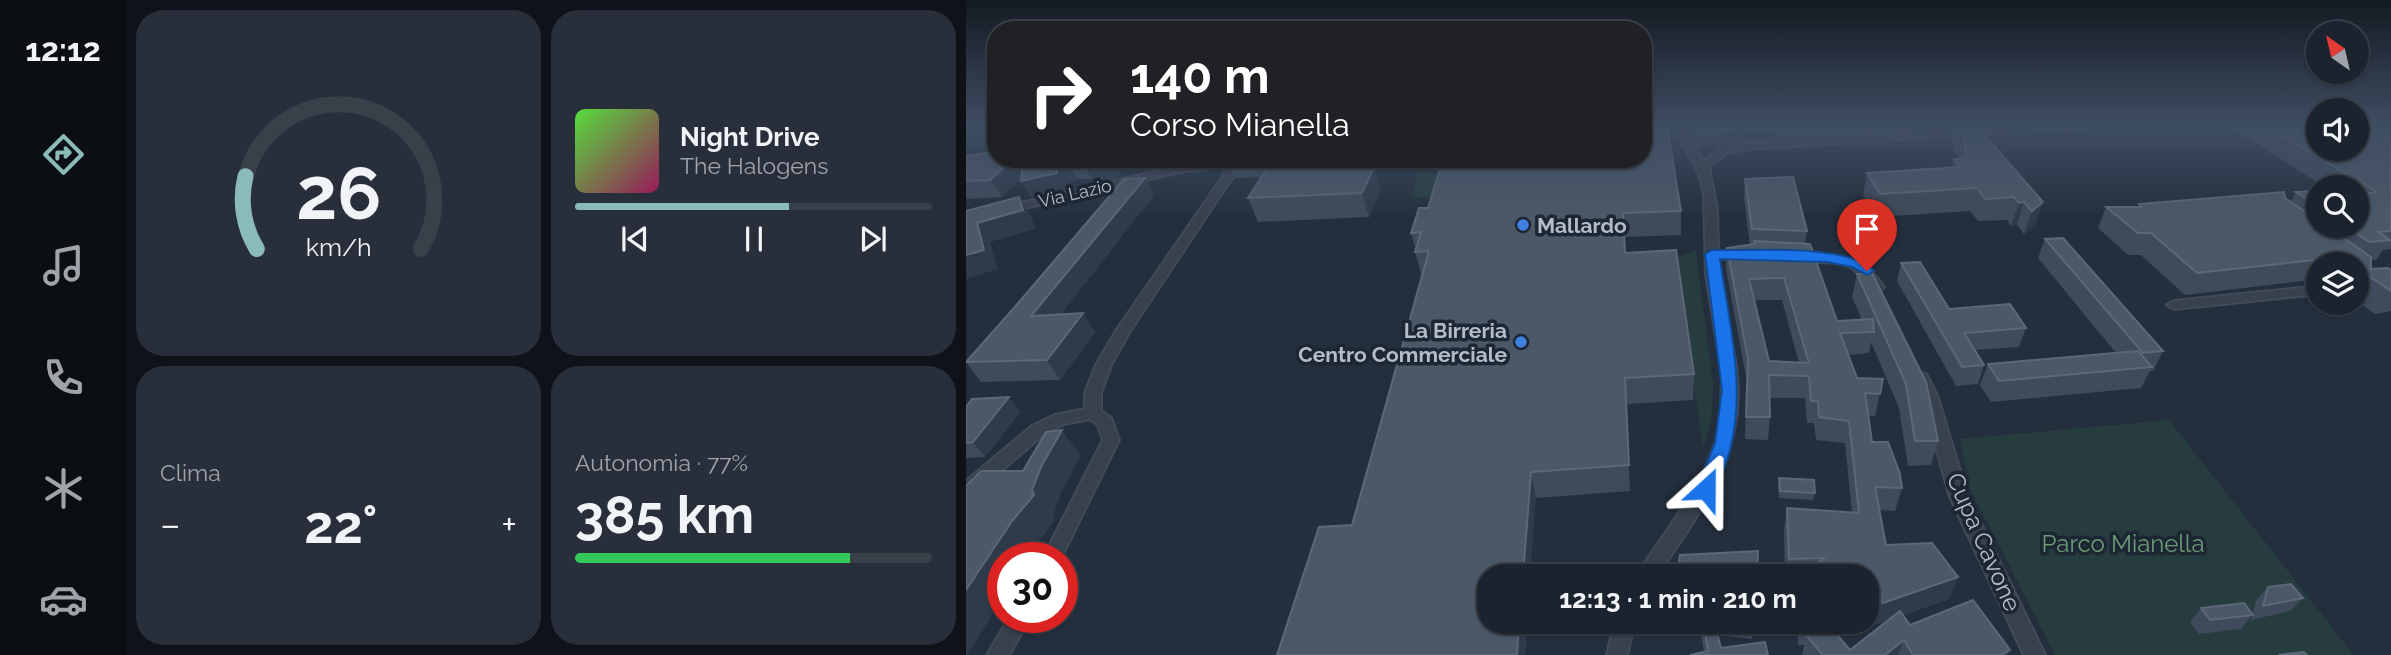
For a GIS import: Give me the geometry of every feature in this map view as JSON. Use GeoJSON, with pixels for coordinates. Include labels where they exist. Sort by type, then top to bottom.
{"type":"FeatureCollection","features":[{"type":"Feature","properties":{"kind":"street"},"geometry":{"type":"LineString","coordinates":[[1693,156],[1705,173]]}},
{"type":"Feature","properties":{"kind":"street"},"geometry":{"type":"LineString","coordinates":[[1654,564],[1706,489],[1725,443],[1730,390],[1712,254],[1705,173],[1709,159],[1717,156]]}},
{"type":"Feature","properties":{"kind":"street","name":"Via Lazio"},"geometry":{"type":"LineString","coordinates":[[992,213],[1186,168]]}},
{"type":"Feature","properties":{"kind":"street"},"geometry":{"type":"LineString","coordinates":[[1060,542],[1111,440],[1105,422],[1093,413],[1091,398],[1115,343],[1228,177],[1231,168]]}},
{"type":"Feature","properties":{"kind":"street"},"geometry":{"type":"LineString","coordinates":[[1712,254],[1763,258]]}},
{"type":"Feature","properties":{"kind":"street"},"geometry":{"type":"LineString","coordinates":[[1786,258],[1827,258],[1857,264],[1870,275],[1882,299]]}},
{"type":"Feature","properties":{"kind":"street"},"geometry":{"type":"LineString","coordinates":[[2174,305],[2306,291]]}},
{"type":"Feature","properties":{"kind":"street","name":"Cupa Cavone"},"geometry":{"type":"LineString","coordinates":[[1912,359],[1929,395],[1959,497],[2035,655]]}},
{"type":"Feature","properties":{"kind":"street"},"geometry":{"type":"LineString","coordinates":[[966,491],[1038,430],[1061,419],[1093,413]]}},
{"type":"Feature","properties":{"kind":"street"},"geometry":{"type":"LineString","coordinates":[[966,476],[986,474]]}},
{"type":"Feature","properties":{"kind":"street"},"geometry":{"type":"LineString","coordinates":[[997,655],[1011,633]]}},
{"type":"Feature","properties":{"kind":"street"},"geometry":{"type":"LineString","coordinates":[[1617,655],[1622,634]]}},
{"type":"Feature","properties":{"kind":"green space"},"geometry":{"type":"Polygon","coordinates":[[[1426,171],[1440,176],[1431,197],[1410,199],[1418,173],[1426,171]]]}},
{"type":"Feature","properties":{"kind":"green space"},"geometry":{"type":"Polygon","coordinates":[[[1696,251],[1713,384],[1711,423],[1703,448],[1675,258],[1696,251]]]}},
{"type":"Feature","properties":{"kind":"green space","name":"Parco Mianella"},"geometry":{"type":"Polygon","coordinates":[[[2169,420],[2354,655],[2055,655],[1970,489],[1960,439],[2169,420]]]}},
{"type":"Feature","properties":{"kind":"building"},"geometry":{"type":"Polygon","coordinates":[[[966,156],[987,156],[987,168],[1003,168],[990,180],[966,181],[966,156]]]}},
{"type":"Feature","properties":{"kind":"building","name":"La Birreria Centro Commerciale"},"geometry":{"type":"Polygon","coordinates":[[[1652,156],[1672,156],[1681,211],[1623,213],[1625,253],[1676,250],[1694,374],[1625,378],[1629,465],[1531,472],[1524,564],[1477,564],[1477,634],[1518,634],[1517,655],[1277,655],[1319,527],[1352,525],[1429,251],[1415,252],[1421,232],[1411,233],[1419,208],[1428,208],[1440,168],[1652,168],[1652,156]]]}},
{"type":"Feature","properties":{"kind":"building"},"geometry":{"type":"Polygon","coordinates":[[[1966,156],[2003,156],[2043,202],[2032,211],[2024,202],[2019,203],[2014,197],[1985,199],[1977,188],[1880,194],[1867,173],[1960,167],[1954,159],[1966,158],[1966,156]]]}},
{"type":"Feature","properties":{"kind":"building"},"geometry":{"type":"Polygon","coordinates":[[[2369,156],[2391,156],[2391,231],[2378,232],[2390,240],[2369,242],[2363,238],[2369,238],[2369,193],[2377,192],[2369,187],[2369,175],[2348,175],[2325,161],[2369,161],[2369,156]]]}},
{"type":"Feature","properties":{"kind":"building"},"geometry":{"type":"Polygon","coordinates":[[[1023,168],[1057,168],[1057,173],[1021,181],[1023,168]]]}},
{"type":"Feature","properties":{"kind":"building"},"geometry":{"type":"Polygon","coordinates":[[[1267,168],[1374,168],[1362,193],[1248,198],[1267,168]]]}},
{"type":"Feature","properties":{"kind":"building"},"geometry":{"type":"Polygon","coordinates":[[[1793,177],[1807,231],[1752,229],[1745,179],[1793,177]]]}},
{"type":"Feature","properties":{"kind":"building"},"geometry":{"type":"Polygon","coordinates":[[[1145,178],[1031,316],[1083,313],[1047,360],[966,362],[1124,179],[1145,178]]]}},
{"type":"Feature","properties":{"kind":"building"},"geometry":{"type":"Polygon","coordinates":[[[2306,191],[2306,199],[2296,192],[2306,191]]]}},
{"type":"Feature","properties":{"kind":"building"},"geometry":{"type":"Polygon","coordinates":[[[2284,192],[2285,198],[2306,212],[2306,238],[2343,238],[2364,252],[2306,252],[2306,261],[2197,273],[2151,233],[2138,233],[2106,207],[2141,207],[2139,204],[2284,192]]]}},
{"type":"Feature","properties":{"kind":"building"},"geometry":{"type":"Polygon","coordinates":[[[1019,197],[1023,210],[977,223],[984,250],[966,255],[966,211],[1019,197]]]}},
{"type":"Feature","properties":{"kind":"building"},"geometry":{"type":"Polygon","coordinates":[[[2063,238],[2163,351],[2143,353],[2045,239],[2063,238]]]}},
{"type":"Feature","properties":{"kind":"building"},"geometry":{"type":"Polygon","coordinates":[[[1754,241],[1810,244],[1837,321],[1873,319],[1874,332],[1840,333],[1857,378],[1883,379],[1880,394],[1865,393],[1872,442],[1888,442],[1900,474],[1902,488],[1875,487],[1886,545],[1932,543],[1958,577],[1883,603],[1879,597],[1879,564],[1817,564],[1824,558],[1789,559],[1787,508],[1859,513],[1849,421],[1819,417],[1818,401],[1811,401],[1809,376],[1769,375],[1770,417],[1746,417],[1748,359],[1727,248],[1755,244],[1754,241]],[[1784,278],[1749,279],[1769,361],[1809,363],[1784,278]]]}},
{"type":"Feature","properties":{"kind":"building"},"geometry":{"type":"Polygon","coordinates":[[[2369,256],[2371,269],[2391,270],[2391,291],[2369,276],[2369,256]]]}},
{"type":"Feature","properties":{"kind":"building"},"geometry":{"type":"Polygon","coordinates":[[[1920,262],[1949,309],[2010,304],[2026,328],[1964,333],[1984,365],[1962,367],[1901,263],[1920,262]]]}},
{"type":"Feature","properties":{"kind":"building"},"geometry":{"type":"Polygon","coordinates":[[[1872,273],[1926,382],[1938,441],[1915,441],[1906,384],[1857,274],[1872,273]]]}},
{"type":"Feature","properties":{"kind":"building"},"geometry":{"type":"Polygon","coordinates":[[[2138,351],[2152,367],[1999,381],[1988,364],[2138,351]]]}},
{"type":"Feature","properties":{"kind":"building"},"geometry":{"type":"Polygon","coordinates":[[[1009,397],[973,442],[966,443],[966,407],[972,399],[1009,397]]]}},
{"type":"Feature","properties":{"kind":"building"},"geometry":{"type":"Polygon","coordinates":[[[1062,430],[1042,465],[1032,490],[1034,495],[998,542],[987,542],[987,558],[966,590],[966,486],[981,471],[1023,471],[1046,432],[1062,430]]]}},
{"type":"Feature","properties":{"kind":"building"},"geometry":{"type":"Polygon","coordinates":[[[1779,478],[1814,480],[1815,493],[1780,491],[1779,478]]]}},
{"type":"Feature","properties":{"kind":"building"},"geometry":{"type":"Polygon","coordinates":[[[1758,551],[1757,564],[1679,564],[1680,555],[1758,551]]]}},
{"type":"Feature","properties":{"kind":"building"},"geometry":{"type":"Polygon","coordinates":[[[2291,584],[2303,598],[2263,606],[2268,587],[2291,584]]]}},
{"type":"Feature","properties":{"kind":"building"},"geometry":{"type":"Polygon","coordinates":[[[1973,600],[2010,650],[2000,655],[1913,655],[1904,640],[1885,655],[1823,655],[1806,635],[1837,634],[1850,650],[1871,634],[1879,634],[1879,627],[1900,611],[1910,625],[1973,600]]]}},
{"type":"Feature","properties":{"kind":"building"},"geometry":{"type":"Polygon","coordinates":[[[2244,603],[2253,615],[2210,620],[2201,608],[2244,603]]]}},
{"type":"Feature","properties":{"kind":"building"},"geometry":{"type":"Polygon","coordinates":[[[1705,634],[1717,634],[1721,648],[1765,642],[1768,655],[1690,655],[1708,651],[1705,634]]]}},
{"type":"Feature","properties":{"kind":"building"},"geometry":{"type":"Polygon","coordinates":[[[2304,652],[2307,655],[2278,655],[2304,652]]]}},
{"type":"Feature","properties":{"kind":"place","name":"Mallardo"},"geometry":{"type":"Point","coordinates":[1523,225]}},
{"type":"Feature","properties":{"kind":"place","name":"La Birreria Centro Commerciale"},"geometry":{"type":"Point","coordinates":[1521,342]}},
{"type":"Feature","properties":{"kind":"route"},"geometry":{"type":"LineString","coordinates":[[1706,489],[1725,443],[1730,408],[1728,370],[1713,277],[1712,254],[1839,259],[1857,264],[1867,271]]}}]}
